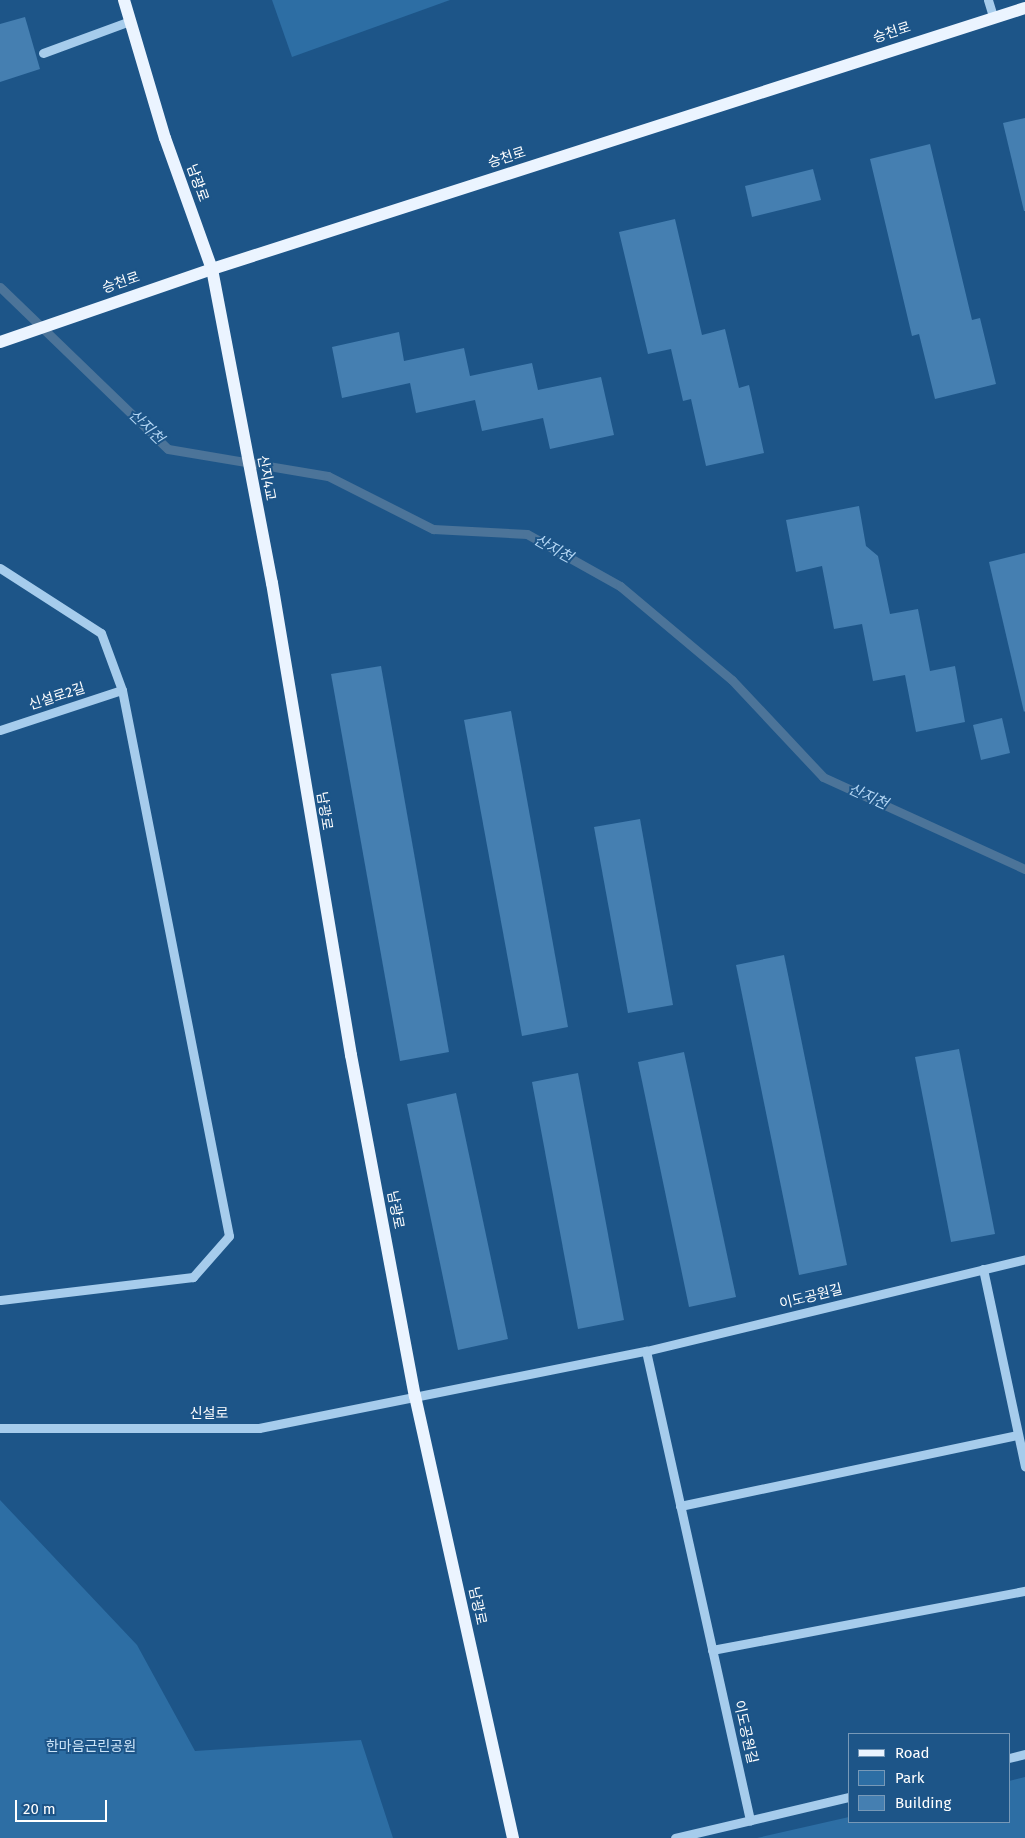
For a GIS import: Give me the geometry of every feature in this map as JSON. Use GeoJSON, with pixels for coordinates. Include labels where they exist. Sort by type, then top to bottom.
{"type":"FeatureCollection","features":[{"type":"Feature","properties":{"kind":"main road","name":"남광로"},"geometry":{"type":"LineString","coordinates":[[124,0],[165,138],[212,269],[231,379]]}},
{"type":"Feature","properties":{"kind":"main road","name":"승천로"},"geometry":{"type":"LineString","coordinates":[[0,342],[212,269],[993,16],[1025,8]]}},
{"type":"Feature","properties":{"kind":"main road","name":"산지4교"},"geometry":{"type":"LineString","coordinates":[[231,379],[272,583]]}},
{"type":"Feature","properties":{"kind":"main road","name":"남광로"},"geometry":{"type":"LineString","coordinates":[[272,583],[326,914],[415,1396],[513,1838]]}},
{"type":"Feature","properties":{"kind":"street"},"geometry":{"type":"LineString","coordinates":[[988,0],[993,16]]}},
{"type":"Feature","properties":{"kind":"street"},"geometry":{"type":"LineString","coordinates":[[43,53],[130,21]]}},
{"type":"Feature","properties":{"kind":"street"},"geometry":{"type":"LineString","coordinates":[[0,568],[101,633],[122,690],[229,1236],[192,1276],[0,1300]]}},
{"type":"Feature","properties":{"kind":"street","name":"신설로2길"},"geometry":{"type":"LineString","coordinates":[[0,730],[122,690]]}},
{"type":"Feature","properties":{"kind":"street","name":"이도공원길"},"geometry":{"type":"LineString","coordinates":[[415,1396],[646,1351],[1025,1259]]}},
{"type":"Feature","properties":{"kind":"street"},"geometry":{"type":"LineString","coordinates":[[983,1269],[1025,1467]]}},
{"type":"Feature","properties":{"kind":"street","name":"이도공원길"},"geometry":{"type":"LineString","coordinates":[[646,1351],[750,1821]]}},
{"type":"Feature","properties":{"kind":"street","name":"신설로"},"geometry":{"type":"LineString","coordinates":[[0,1428],[259,1428],[415,1396]]}},
{"type":"Feature","properties":{"kind":"street"},"geometry":{"type":"LineString","coordinates":[[680,1506],[1018,1435]]}},
{"type":"Feature","properties":{"kind":"street"},"geometry":{"type":"LineString","coordinates":[[712,1650],[1025,1591]]}},
{"type":"Feature","properties":{"kind":"street"},"geometry":{"type":"LineString","coordinates":[[1010,1758],[1025,1754]]}},
{"type":"Feature","properties":{"kind":"street"},"geometry":{"type":"LineString","coordinates":[[674,1838],[848,1797]]}},
{"type":"Feature","properties":{"kind":"green space"},"geometry":{"type":"Polygon","coordinates":[[[272,0],[450,0],[292,57],[272,0]]]}},
{"type":"Feature","properties":{"kind":"green space","name":"한마음근린공원"},"geometry":{"type":"Polygon","coordinates":[[[0,1500],[137,1645],[195,1751],[361,1740],[393,1838],[0,1838],[0,1500]]]}},
{"type":"Feature","properties":{"kind":"green space"},"geometry":{"type":"Polygon","coordinates":[[[1025,1777],[1025,1838],[757,1838],[848,1817],[848,1823],[1010,1823],[1010,1781],[1025,1777]]]}},
{"type":"Feature","properties":{"kind":"building"},"geometry":{"type":"Polygon","coordinates":[[[25,17],[40,69],[0,82],[0,24],[25,17]]]}},
{"type":"Feature","properties":{"kind":"building"},"geometry":{"type":"Polygon","coordinates":[[[1025,118],[1025,211],[1024,211],[1003,123],[1025,118]]]}},
{"type":"Feature","properties":{"kind":"building"},"geometry":{"type":"Polygon","coordinates":[[[930,144],[972,320],[980,318],[996,384],[935,399],[919,334],[912,336],[870,159],[930,144]]]}},
{"type":"Feature","properties":{"kind":"building"},"geometry":{"type":"Polygon","coordinates":[[[813,169],[821,200],[752,217],[745,186],[813,169]]]}},
{"type":"Feature","properties":{"kind":"building"},"geometry":{"type":"Polygon","coordinates":[[[675,219],[702,335],[725,329],[739,388],[749,385],[764,453],[706,466],[691,399],[683,401],[671,349],[648,354],[619,232],[675,219]]]}},
{"type":"Feature","properties":{"kind":"building"},"geometry":{"type":"Polygon","coordinates":[[[399,332],[404,361],[464,348],[470,376],[532,363],[538,390],[601,377],[614,435],[550,449],[543,418],[482,431],[475,400],[416,413],[410,383],[342,398],[332,347],[399,332]]]}},
{"type":"Feature","properties":{"kind":"building"},"geometry":{"type":"Polygon","coordinates":[[[859,506],[866,546],[878,556],[890,614],[918,609],[930,671],[955,666],[965,722],[916,732],[905,675],[873,681],[862,624],[834,629],[822,566],[796,572],[786,520],[859,506]]]}},
{"type":"Feature","properties":{"kind":"building"},"geometry":{"type":"Polygon","coordinates":[[[1025,553],[1025,711],[1024,712],[989,562],[1025,553]]]}},
{"type":"Feature","properties":{"kind":"building"},"geometry":{"type":"Polygon","coordinates":[[[381,666],[449,1052],[400,1061],[331,674],[381,666]]]}},
{"type":"Feature","properties":{"kind":"building"},"geometry":{"type":"Polygon","coordinates":[[[511,711],[568,1027],[522,1036],[464,720],[511,711]]]}},
{"type":"Feature","properties":{"kind":"building"},"geometry":{"type":"Polygon","coordinates":[[[1002,718],[1010,753],[981,760],[973,725],[1002,718]]]}},
{"type":"Feature","properties":{"kind":"building"},"geometry":{"type":"Polygon","coordinates":[[[640,819],[673,1005],[628,1013],[594,827],[640,819]]]}},
{"type":"Feature","properties":{"kind":"building"},"geometry":{"type":"Polygon","coordinates":[[[784,955],[847,1265],[799,1275],[736,965],[784,955]]]}},
{"type":"Feature","properties":{"kind":"building"},"geometry":{"type":"Polygon","coordinates":[[[959,1049],[995,1234],[951,1242],[915,1057],[959,1049]]]}},
{"type":"Feature","properties":{"kind":"building"},"geometry":{"type":"Polygon","coordinates":[[[684,1052],[736,1297],[689,1307],[638,1062],[684,1052]]]}},
{"type":"Feature","properties":{"kind":"building"},"geometry":{"type":"Polygon","coordinates":[[[578,1073],[624,1320],[578,1329],[532,1082],[578,1073]]]}},
{"type":"Feature","properties":{"kind":"building"},"geometry":{"type":"Polygon","coordinates":[[[456,1093],[508,1339],[458,1350],[407,1104],[456,1093]]]}},
{"type":"Feature","properties":{"kind":"waterway","name":"산지천"},"geometry":{"type":"LineString","coordinates":[[0,287],[168,449],[328,476],[433,529],[527,534],[620,586],[732,680],[823,777],[1025,869]]}}]}
